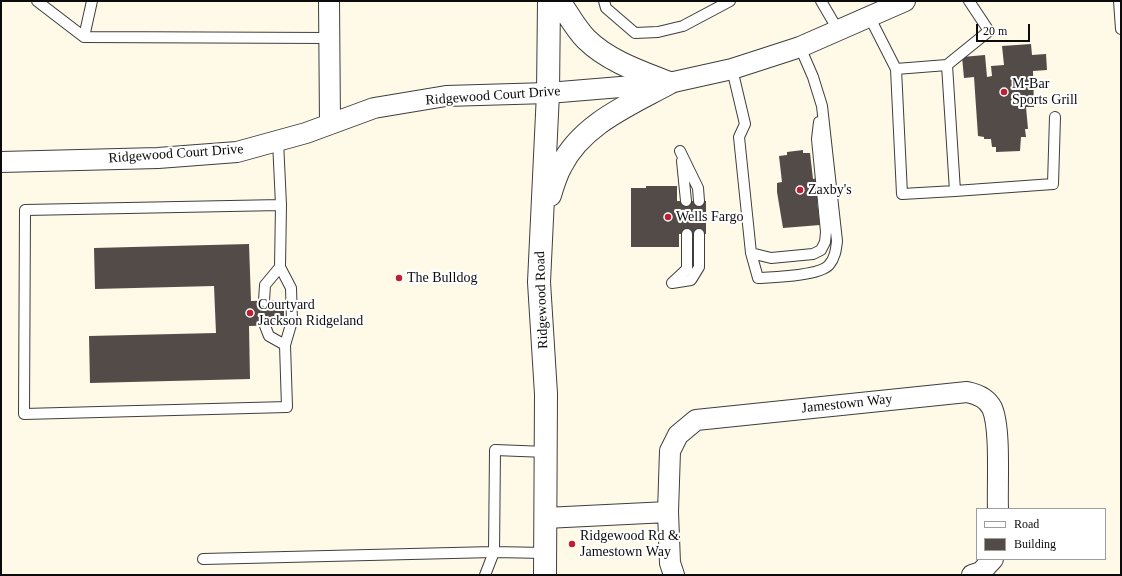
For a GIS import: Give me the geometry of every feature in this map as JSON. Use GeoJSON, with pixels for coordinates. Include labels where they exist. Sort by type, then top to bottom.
{"type":"FeatureCollection","features":[{"type":"Feature","properties":{"kind":"street"},"geometry":{"type":"LineString","coordinates":[[329,1],[330,124]]}},
{"type":"Feature","properties":{"kind":"street","name":"Ridgewood Road"},"geometry":{"type":"LineString","coordinates":[[545,575],[546,394],[539,282],[548,93],[549,1]]}},
{"type":"Feature","properties":{"kind":"street"},"geometry":{"type":"LineString","coordinates":[[559,1],[586,39],[605,54],[634,69],[669,83]]}},
{"type":"Feature","properties":{"kind":"street","name":"Ridgewood Court Drive"},"geometry":{"type":"LineString","coordinates":[[1,162],[190,156],[237,152],[278,141],[374,108],[446,96],[548,93],[669,83],[732,69],[800,47],[905,1]]}},
{"type":"Feature","properties":{"kind":"street"},"geometry":{"type":"LineString","coordinates":[[542,215],[561,166],[581,137],[602,120],[669,83]]}},
{"type":"Feature","properties":{"kind":"street","name":"Jamestown Way"},"geometry":{"type":"LineString","coordinates":[[674,575],[670,563],[668,512],[670,451],[678,435],[696,420],[967,392],[979,394],[991,407],[997,424],[998,508]]}},
{"type":"Feature","properties":{"kind":"street"},"geometry":{"type":"LineString","coordinates":[[545,518],[668,512]]}},
{"type":"Feature","properties":{"kind":"street"},"geometry":{"type":"LineString","coordinates":[[972,575],[981,572],[991,560]]}},
{"type":"Feature","properties":{"kind":"lane"},"geometry":{"type":"LineString","coordinates":[[36,1],[84,37],[329,38]]}},
{"type":"Feature","properties":{"kind":"lane"},"geometry":{"type":"LineString","coordinates":[[84,37],[92,1]]}},
{"type":"Feature","properties":{"kind":"lane"},"geometry":{"type":"LineString","coordinates":[[604,1],[606,8],[635,33],[658,32],[683,26],[730,1]]}},
{"type":"Feature","properties":{"kind":"lane"},"geometry":{"type":"LineString","coordinates":[[821,1],[838,30]]}},
{"type":"Feature","properties":{"kind":"lane"},"geometry":{"type":"LineString","coordinates":[[896,69],[947,65],[989,31],[969,1]]}},
{"type":"Feature","properties":{"kind":"lane"},"geometry":{"type":"LineString","coordinates":[[1119,1],[1121,29]]}},
{"type":"Feature","properties":{"kind":"lane"},"geometry":{"type":"LineString","coordinates":[[869,16],[896,69],[902,194],[1053,184],[1055,117]]}},
{"type":"Feature","properties":{"kind":"lane"},"geometry":{"type":"LineString","coordinates":[[732,69],[745,124],[739,137],[751,253],[758,278],[811,273],[828,266],[836,253],[837,241],[822,106],[813,77],[800,47]]}},
{"type":"Feature","properties":{"kind":"lane"},"geometry":{"type":"LineString","coordinates":[[947,65],[955,191]]}},
{"type":"Feature","properties":{"kind":"lane"},"geometry":{"type":"LineString","coordinates":[[751,253],[772,258],[814,254],[821,250],[825,242],[826,232],[817,139],[822,106]]}},
{"type":"Feature","properties":{"kind":"lane"},"geometry":{"type":"LineString","coordinates":[[278,141],[281,205],[280,267],[291,288],[292,321],[285,345],[287,407],[24,414],[24,210],[281,205]]}},
{"type":"Feature","properties":{"kind":"lane"},"geometry":{"type":"LineString","coordinates":[[686,201],[686,189],[680,151],[698,188],[698,201]]}},
{"type":"Feature","properties":{"kind":"lane"},"geometry":{"type":"LineString","coordinates":[[687,234],[687,268],[672,283],[691,280],[699,267],[699,234]]}},
{"type":"Feature","properties":{"kind":"lane"},"geometry":{"type":"LineString","coordinates":[[264,301],[265,285],[280,267]]}},
{"type":"Feature","properties":{"kind":"lane"},"geometry":{"type":"LineString","coordinates":[[265,326],[269,336],[285,345]]}},
{"type":"Feature","properties":{"kind":"lane"},"geometry":{"type":"LineString","coordinates":[[485,575],[494,552],[495,450],[546,452]]}},
{"type":"Feature","properties":{"kind":"lane"},"geometry":{"type":"LineString","coordinates":[[203,559],[494,552],[545,553]]}},
{"type":"Feature","properties":{"kind":"building","name":"M-Bar Sports Grill"},"geometry":{"type":"Polygon","coordinates":[[[1031,44],[1032,55],[1046,54],[1047,70],[1033,71],[1034,107],[1026,107],[1028,129],[1025,129],[1026,137],[1021,137],[1020,151],[996,152],[996,147],[992,147],[991,139],[984,139],[984,137],[978,136],[974,77],[964,78],[962,57],[985,55],[987,77],[992,76],[991,66],[1004,65],[1002,46],[1031,44]]]}},
{"type":"Feature","properties":{"kind":"building","name":"Zaxby's"},"geometry":{"type":"Polygon","coordinates":[[[803,150],[803,153],[810,153],[813,179],[817,178],[823,201],[817,201],[820,225],[783,228],[777,192],[777,183],[782,182],[779,156],[787,155],[787,152],[803,150]]]}},
{"type":"Feature","properties":{"kind":"building","name":"Wells Fargo"},"geometry":{"type":"Polygon","coordinates":[[[646,186],[677,186],[677,201],[706,201],[706,234],[679,234],[679,247],[631,247],[631,188],[646,188],[646,186]]]}},
{"type":"Feature","properties":{"kind":"building","name":"Courtyard Jackson Ridgeland"},"geometry":{"type":"Polygon","coordinates":[[[249,244],[251,301],[284,300],[284,325],[249,326],[250,379],[90,383],[89,336],[216,333],[214,286],[95,289],[94,248],[249,244]]]}},
{"type":"Feature","properties":{"kind":"place","name":"M-Bar Sports Grill"},"geometry":{"type":"Point","coordinates":[1004,92]}},
{"type":"Feature","properties":{"kind":"place","name":"Zaxby's"},"geometry":{"type":"Point","coordinates":[800,190]}},
{"type":"Feature","properties":{"kind":"place","name":"Wells Fargo"},"geometry":{"type":"Point","coordinates":[668,217]}},
{"type":"Feature","properties":{"kind":"place","name":"The Bulldog"},"geometry":{"type":"Point","coordinates":[399,278]}},
{"type":"Feature","properties":{"kind":"place","name":"Courtyard Jackson Ridgeland"},"geometry":{"type":"Point","coordinates":[250,313]}},
{"type":"Feature","properties":{"kind":"place","name":"Ridgewood Rd & Jamestown Way"},"geometry":{"type":"Point","coordinates":[572,544]}}]}
